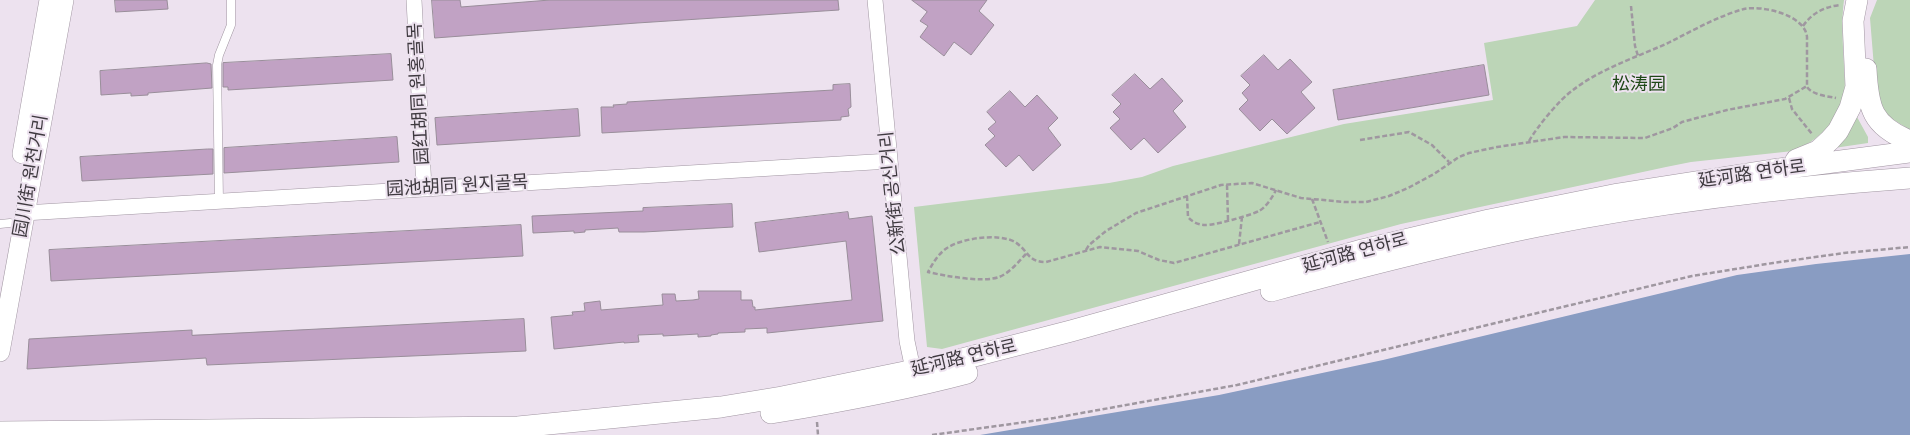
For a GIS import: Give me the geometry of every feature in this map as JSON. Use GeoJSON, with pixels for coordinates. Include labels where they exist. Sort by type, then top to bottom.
{"type":"FeatureCollection","features":[{"type":"Feature","properties":{"kind":"main road"},"geometry":{"type":"LineString","coordinates":[[1867,0],[1864,19],[1868,95],[1885,141],[1888,156],[1882,180]]}},
{"type":"Feature","properties":{"kind":"main road"},"geometry":{"type":"LineString","coordinates":[[1772,170],[1818,152],[1838,131],[1846,117],[1856,87],[1851,3]]}},
{"type":"Feature","properties":{"kind":"main road"},"geometry":{"type":"LineString","coordinates":[[1877,120],[1889,131],[1910,141]]}},
{"type":"Feature","properties":{"kind":"main road","name":"延河路 연하로"},"geometry":{"type":"LineString","coordinates":[[556,435],[737,418],[815,406],[1025,343],[1358,251],[1437,232],[1601,197],[1772,170],[1910,152]]}},
{"type":"Feature","properties":{"kind":"main road","name":"延河路 연하로"},"geometry":{"type":"LineString","coordinates":[[0,432],[462,428],[542,425],[721,407],[914,377],[946,378],[1350,270],[1507,232],[1647,207],[1910,178]]}},
{"type":"Feature","properties":{"kind":"street","name":"园川街 원천거리"},"geometry":{"type":"LineString","coordinates":[[0,279],[49,0]]}},
{"type":"Feature","properties":{"kind":"street","name":"园川街 원천거리"},"geometry":{"type":"LineString","coordinates":[[0,352],[11,220],[64,0]]}},
{"type":"Feature","properties":{"kind":"street","name":"园红胡同 원홍골목"},"geometry":{"type":"LineString","coordinates":[[414,0],[424,188]]}},
{"type":"Feature","properties":{"kind":"street","name":"公新街 공신거리"},"geometry":{"type":"LineString","coordinates":[[875,0],[907,341],[914,377]]}},
{"type":"Feature","properties":{"kind":"street","name":"园池胡同 원지골목"},"geometry":{"type":"LineString","coordinates":[[11,220],[219,201],[890,160]]}},
{"type":"Feature","properties":{"kind":"lane"},"geometry":{"type":"LineString","coordinates":[[219,201],[217,65],[231,25],[231,0]]}},
{"type":"Feature","properties":{"kind":"path"},"geometry":{"type":"LineString","coordinates":[[1802,26],[1818,11],[1851,3]]}},
{"type":"Feature","properties":{"kind":"path"},"geometry":{"type":"LineString","coordinates":[[1631,6],[1634,46],[1638,56]]}},
{"type":"Feature","properties":{"kind":"path"},"geometry":{"type":"LineString","coordinates":[[1528,142],[1564,97],[1573,90],[1596,76],[1638,56],[1729,14],[1745,9],[1774,10],[1802,26],[1806,30],[1807,37],[1806,86],[1811,92],[1837,99]]}},
{"type":"Feature","properties":{"kind":"path"},"geometry":{"type":"LineString","coordinates":[[1086,250],[1089,245],[1106,231],[1141,211],[1227,185],[1252,182],[1284,193],[1312,199],[1361,202],[1389,196],[1426,178],[1450,162],[1469,153],[1528,142],[1577,136],[1644,138],[1673,128],[1682,122],[1727,110],[1790,98],[1806,86]]}},
{"type":"Feature","properties":{"kind":"path"},"geometry":{"type":"LineString","coordinates":[[1790,98],[1792,109],[1812,135]]}},
{"type":"Feature","properties":{"kind":"path"},"geometry":{"type":"LineString","coordinates":[[1360,140],[1409,132],[1432,145],[1450,162]]}},
{"type":"Feature","properties":{"kind":"path"},"geometry":{"type":"LineString","coordinates":[[1227,185],[1228,220]]}},
{"type":"Feature","properties":{"kind":"path"},"geometry":{"type":"LineString","coordinates":[[1187,196],[1186,214],[1190,220],[1205,225],[1242,217],[1264,207],[1276,190]]}},
{"type":"Feature","properties":{"kind":"path"},"geometry":{"type":"LineString","coordinates":[[1312,199],[1330,246]]}},
{"type":"Feature","properties":{"kind":"path"},"geometry":{"type":"LineString","coordinates":[[1240,244],[1242,217]]}},
{"type":"Feature","properties":{"kind":"path"},"geometry":{"type":"LineString","coordinates":[[1026,254],[1005,274],[997,278],[959,278],[928,272],[936,258],[949,247],[977,238],[1002,237],[1009,239],[1016,243],[1034,261],[1046,262],[1100,247],[1138,251],[1164,262],[1174,263],[1320,222]]}},
{"type":"Feature","properties":{"kind":"path"},"geometry":{"type":"LineString","coordinates":[[932,435],[1054,418],[1237,385],[1692,276],[1844,253],[1910,247]]}},
{"type":"Feature","properties":{"kind":"green space","name":"松涛园"},"geometry":{"type":"Polygon","coordinates":[[[1595,0],[1844,0],[1842,25],[1845,86],[1842,103],[1832,121],[1819,136],[1793,151],[1691,162],[1401,224],[942,349],[927,347],[914,207],[1109,183],[1142,177],[1173,166],[1344,124],[1493,100],[1484,43],[1577,26],[1595,0]]]}},
{"type":"Feature","properties":{"kind":"green space"},"geometry":{"type":"Polygon","coordinates":[[[1877,0],[1910,0],[1910,130],[1889,117],[1884,111],[1876,92],[1870,18],[1877,0]]]}},
{"type":"Feature","properties":{"kind":"green space"},"geometry":{"type":"Polygon","coordinates":[[[1857,117],[1868,137],[1868,143],[1834,148],[1857,117]]]}},
{"type":"Feature","properties":{"kind":"water"},"geometry":{"type":"Polygon","coordinates":[[[1910,254],[1910,435],[980,435],[1219,395],[1383,360],[1737,275],[1910,254]]]}},
{"type":"Feature","properties":{"kind":"building"},"geometry":{"type":"Polygon","coordinates":[[[115,0],[167,0],[168,9],[116,12],[115,0]]]}},
{"type":"Feature","properties":{"kind":"building"},"geometry":{"type":"Polygon","coordinates":[[[432,0],[460,0],[461,7],[550,0],[838,0],[839,10],[435,38],[432,0]]]}},
{"type":"Feature","properties":{"kind":"building"},"geometry":{"type":"Polygon","coordinates":[[[912,0],[987,0],[979,11],[994,25],[971,55],[954,42],[944,56],[920,37],[928,26],[920,21],[927,12],[912,0]]]}},
{"type":"Feature","properties":{"kind":"building"},"geometry":{"type":"Polygon","coordinates":[[[391,54],[393,80],[228,90],[228,87],[223,87],[223,63],[391,54]]]}},
{"type":"Feature","properties":{"kind":"building"},"geometry":{"type":"Polygon","coordinates":[[[1264,55],[1278,70],[1290,59],[1312,82],[1301,92],[1315,108],[1287,134],[1272,119],[1260,131],[1239,109],[1248,100],[1242,93],[1250,85],[1241,76],[1264,55]]]}},
{"type":"Feature","properties":{"kind":"building"},"geometry":{"type":"Polygon","coordinates":[[[211,64],[212,88],[148,93],[148,95],[131,96],[131,93],[101,95],[100,71],[211,64]]]}},
{"type":"Feature","properties":{"kind":"building"},"geometry":{"type":"Polygon","coordinates":[[[1484,65],[1489,95],[1338,120],[1333,90],[1484,65]]]}},
{"type":"Feature","properties":{"kind":"building"},"geometry":{"type":"Polygon","coordinates":[[[1135,74],[1150,89],[1162,78],[1183,101],[1173,111],[1186,127],[1158,153],[1144,138],[1131,150],[1110,128],[1120,119],[1113,112],[1121,104],[1112,95],[1135,74]]]}},
{"type":"Feature","properties":{"kind":"building"},"geometry":{"type":"Polygon","coordinates":[[[850,84],[851,107],[848,109],[849,116],[841,117],[841,120],[602,133],[601,107],[614,107],[613,105],[627,104],[627,102],[833,90],[833,85],[850,84]]]}},
{"type":"Feature","properties":{"kind":"building"},"geometry":{"type":"Polygon","coordinates":[[[1010,91],[1025,107],[1037,95],[1058,118],[1048,128],[1061,145],[1033,171],[1019,155],[1006,167],[985,145],[995,136],[988,129],[996,122],[987,112],[1010,91]]]}},
{"type":"Feature","properties":{"kind":"building"},"geometry":{"type":"Polygon","coordinates":[[[578,109],[580,136],[437,145],[435,118],[578,109]]]}},
{"type":"Feature","properties":{"kind":"building"},"geometry":{"type":"Polygon","coordinates":[[[397,137],[399,162],[224,173],[224,148],[397,137]]]}},
{"type":"Feature","properties":{"kind":"building"},"geometry":{"type":"Polygon","coordinates":[[[213,149],[213,174],[82,181],[80,157],[213,149]]]}},
{"type":"Feature","properties":{"kind":"building"},"geometry":{"type":"Polygon","coordinates":[[[732,204],[733,227],[644,232],[619,232],[618,228],[585,230],[585,232],[574,233],[574,231],[533,233],[532,216],[643,211],[643,208],[732,204]]]}},
{"type":"Feature","properties":{"kind":"building"},"geometry":{"type":"Polygon","coordinates":[[[848,212],[849,219],[872,216],[883,321],[767,333],[767,328],[745,329],[745,332],[718,333],[711,336],[698,337],[698,334],[638,335],[639,342],[554,349],[551,317],[573,315],[572,312],[585,311],[584,303],[600,301],[601,310],[663,305],[662,294],[675,294],[676,301],[693,300],[699,299],[698,291],[741,291],[741,300],[752,300],[755,310],[852,300],[846,241],[759,252],[755,223],[848,212]]]}},
{"type":"Feature","properties":{"kind":"building"},"geometry":{"type":"Polygon","coordinates":[[[521,225],[523,256],[51,281],[49,250],[521,225]]]}},
{"type":"Feature","properties":{"kind":"building"},"geometry":{"type":"Polygon","coordinates":[[[524,319],[526,351],[207,365],[206,358],[27,369],[29,339],[192,330],[192,335],[524,319]]]}}]}
